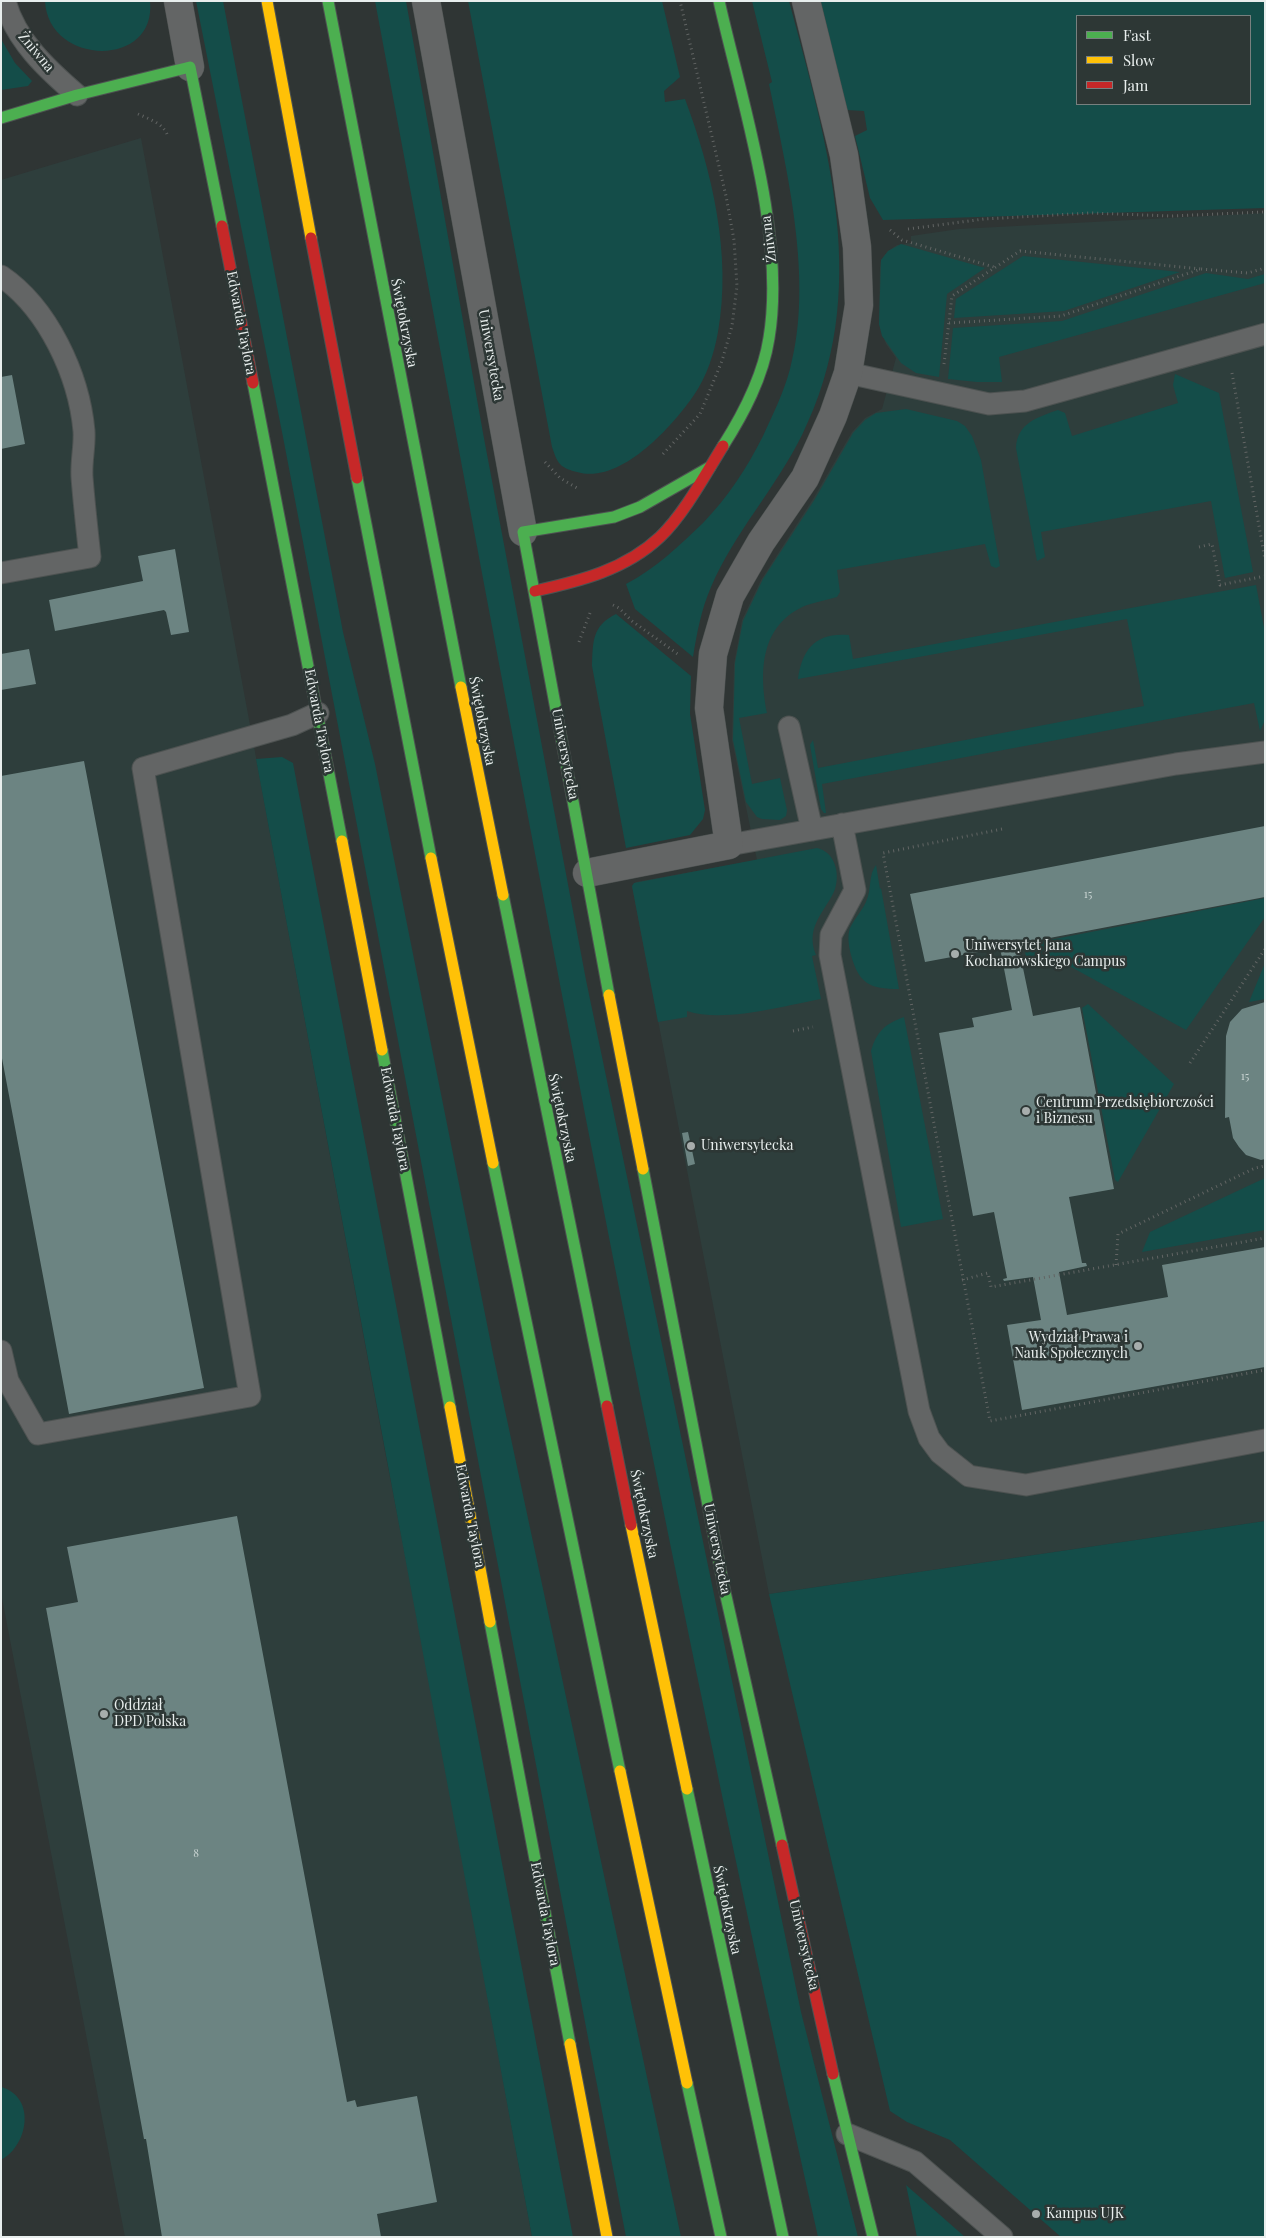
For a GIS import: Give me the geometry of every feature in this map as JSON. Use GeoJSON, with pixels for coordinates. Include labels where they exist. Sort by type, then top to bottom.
{"type":"FeatureCollection","features":[{"type":"Feature","properties":{"kind":"main road"},"geometry":{"type":"LineString","coordinates":[[267,1],[329,334],[435,879],[614,1742],[721,2237]]}},
{"type":"Feature","properties":{"kind":"main road","name":"Świętokrzyska"},"geometry":{"type":"LineString","coordinates":[[328,1],[501,895],[674,1734],[782,2237]]}},
{"type":"Feature","properties":{"kind":"main road","name":"Żniwna"},"geometry":{"type":"LineString","coordinates":[[535,591],[587,580],[619,565],[661,536],[727,443],[752,393],[768,344],[772,313],[773,278],[771,244],[759,173],[719,1]]}},
{"type":"Feature","properties":{"kind":"main road"},"geometry":{"type":"LineString","coordinates":[[1,118],[77,95],[190,67]]}},
{"type":"Feature","properties":{"kind":"main road","name":"Edwarda Taylora"},"geometry":{"type":"LineString","coordinates":[[190,67],[318,713],[606,2237]]}},
{"type":"Feature","properties":{"kind":"main road","name":"Żniwna"},"geometry":{"type":"LineString","coordinates":[[523,532],[614,517],[640,507],[710,467]]}},
{"type":"Feature","properties":{"kind":"main road","name":"Uniwersytecka"},"geometry":{"type":"LineString","coordinates":[[523,532],[723,1582],[847,2134],[873,2237]]}},
{"type":"Feature","properties":{"kind":"street","name":"Edwarda Taylora"},"geometry":{"type":"LineString","coordinates":[[178,1],[190,67]]}},
{"type":"Feature","properties":{"kind":"street","name":"Uniwersytecka"},"geometry":{"type":"LineString","coordinates":[[426,1],[523,532]]}},
{"type":"Feature","properties":{"kind":"street"},"geometry":{"type":"LineString","coordinates":[[587,873],[729,845],[709,708],[713,654],[730,596],[761,542],[805,478],[833,416],[848,373],[859,305],[857,248],[844,155],[806,1]]}},
{"type":"Feature","properties":{"kind":"lane","name":"Żniwna"},"geometry":{"type":"LineString","coordinates":[[5,1],[9,16],[21,37],[63,83],[77,95]]}},
{"type":"Feature","properties":{"kind":"lane"},"geometry":{"type":"LineString","coordinates":[[1,276],[16,287],[56,338],[72,375],[84,431],[82,474],[90,557],[1,573]]}},
{"type":"Feature","properties":{"kind":"lane"},"geometry":{"type":"LineString","coordinates":[[848,373],[941,395],[989,404],[1025,401],[1159,362],[1265,334]]}},
{"type":"Feature","properties":{"kind":"lane"},"geometry":{"type":"LineString","coordinates":[[1,1351],[8,1381],[38,1434],[250,1396],[143,768],[292,725],[318,713]]}},
{"type":"Feature","properties":{"kind":"lane"},"geometry":{"type":"LineString","coordinates":[[789,727],[812,830]]}},
{"type":"Feature","properties":{"kind":"lane"},"geometry":{"type":"LineString","coordinates":[[729,845],[1176,764],[1265,752]]}},
{"type":"Feature","properties":{"kind":"lane"},"geometry":{"type":"LineString","coordinates":[[842,824],[855,890],[831,934],[830,955],[919,1411],[929,1438],[940,1454],[969,1476],[1026,1484],[1265,1440]]}},
{"type":"Feature","properties":{"kind":"lane"},"geometry":{"type":"LineString","coordinates":[[847,2134],[916,2162],[1002,2237]]}},
{"type":"Feature","properties":{"kind":"path"},"geometry":{"type":"LineString","coordinates":[[660,456],[700,414],[722,361],[732,326],[737,286],[734,240],[680,1]]}},
{"type":"Feature","properties":{"kind":"path"},"geometry":{"type":"LineString","coordinates":[[908,229],[984,219],[1090,213],[1171,216],[1265,212]]}},
{"type":"Feature","properties":{"kind":"path"},"geometry":{"type":"LineString","coordinates":[[890,230],[902,240],[995,267]]}},
{"type":"Feature","properties":{"kind":"path"},"geometry":{"type":"LineString","coordinates":[[941,395],[952,296],[1020,250],[1248,273],[1265,268]]}},
{"type":"Feature","properties":{"kind":"path"},"geometry":{"type":"LineString","coordinates":[[949,322],[1061,316],[1201,269]]}},
{"type":"Feature","properties":{"kind":"path"},"geometry":{"type":"LineString","coordinates":[[1227,345],[1265,560]]}},
{"type":"Feature","properties":{"kind":"path"},"geometry":{"type":"LineString","coordinates":[[543,457],[546,464],[560,478],[575,488],[589,488],[590,522]]}},
{"type":"Feature","properties":{"kind":"path"},"geometry":{"type":"LineString","coordinates":[[1199,547],[1212,544],[1220,584],[1265,576]]}},
{"type":"Feature","properties":{"kind":"path"},"geometry":{"type":"LineString","coordinates":[[598,574],[607,604],[619,608],[632,621],[711,679]]}},
{"type":"Feature","properties":{"kind":"path"},"geometry":{"type":"LineString","coordinates":[[887,876],[990,1421],[1265,1370]]}},
{"type":"Feature","properties":{"kind":"path"},"geometry":{"type":"LineString","coordinates":[[1190,1063],[1265,949]]}},
{"type":"Feature","properties":{"kind":"path"},"geometry":{"type":"LineString","coordinates":[[1116,1265],[1118,1234],[1255,1168],[1265,1166]]}},
{"type":"Feature","properties":{"kind":"path"},"geometry":{"type":"LineString","coordinates":[[962,1280],[988,1273],[991,1287],[1265,1238]]}},
{"type":"Feature","properties":{"kind":"shaded area"},"geometry":{"type":"Polygon","coordinates":[[[45,1],[150,1],[148,23],[137,39],[121,48],[101,51],[81,47],[64,38],[51,22],[45,1]]]}},
{"type":"Feature","properties":{"kind":"shaded area"},"geometry":{"type":"Polygon","coordinates":[[[196,1],[223,1],[343,632],[375,764],[493,1354],[681,2237],[626,2237],[283,437],[196,1]]]}},
{"type":"Feature","properties":{"kind":"shaded area"},"geometry":{"type":"Polygon","coordinates":[[[375,1],[406,1],[483,433],[586,980],[801,2012],[858,2237],[818,2237],[757,1959],[698,1680],[586,1121],[375,1]]]}},
{"type":"Feature","properties":{"kind":"shaded area"},"geometry":{"type":"Polygon","coordinates":[[[468,1],[662,1],[680,77],[664,91],[665,102],[685,99],[704,155],[717,214],[721,243],[722,303],[712,357],[703,380],[694,395],[659,437],[627,462],[610,470],[593,474],[568,469],[561,465],[552,447],[468,1]]]}},
{"type":"Feature","properties":{"kind":"shaded area"},"geometry":{"type":"Polygon","coordinates":[[[752,1],[789,1],[804,56],[829,165],[837,219],[839,273],[835,327],[823,381],[802,435],[792,455],[720,567],[705,604],[693,657],[635,609],[626,584],[657,564],[685,540],[721,503],[736,482],[763,436],[781,395],[788,378],[797,335],[799,263],[795,226],[790,189],[769,84],[772,82],[752,1]]]}},
{"type":"Feature","properties":{"kind":"shaded area"},"geometry":{"type":"Polygon","coordinates":[[[819,1],[1265,1],[1265,208],[883,220],[870,198],[855,136],[867,130],[864,111],[847,110],[819,1]]]}},
{"type":"Feature","properties":{"kind":"shaded area"},"geometry":{"type":"Polygon","coordinates":[[[1,39],[15,63],[32,81],[28,86],[1,90],[1,39]]]}},
{"type":"Feature","properties":{"kind":"shaded area"},"geometry":{"type":"Polygon","coordinates":[[[141,138],[532,2237],[125,2237],[1,1593],[1,180],[141,138]]]}},
{"type":"Feature","properties":{"kind":"shaded area","name":"Uniwersytet Jana Kochanowskiego Campus"},"geometry":{"type":"Polygon","coordinates":[[[1265,213],[1265,1521],[769,1594],[632,886],[636,882],[757,860],[732,740],[734,664],[742,620],[761,580],[813,499],[852,432],[865,418],[882,409],[896,358],[886,344],[879,324],[880,267],[881,260],[888,251],[897,245],[911,243],[911,236],[959,229],[1265,213]]]}},
{"type":"Feature","properties":{"kind":"shaded area"},"geometry":{"type":"Polygon","coordinates":[[[901,244],[985,268],[947,294],[939,377],[916,373],[901,363],[882,336],[879,324],[881,260],[888,251],[901,244]]]}},
{"type":"Feature","properties":{"kind":"shaded area"},"geometry":{"type":"Polygon","coordinates":[[[1023,256],[1180,272],[1064,311],[954,318],[956,299],[1023,256]]]}},
{"type":"Feature","properties":{"kind":"shaded area"},"geometry":{"type":"Polygon","coordinates":[[[1206,273],[1248,279],[1265,274],[1265,283],[999,357],[1002,382],[948,379],[953,328],[1062,321],[1206,273]]]}},
{"type":"Feature","properties":{"kind":"shaded area"},"geometry":{"type":"Polygon","coordinates":[[[1175,374],[1219,393],[1253,572],[1225,578],[1211,501],[1041,532],[1045,557],[1037,561],[1016,448],[1020,432],[1030,422],[1058,410],[1065,413],[1072,436],[1178,403],[1173,385],[1175,374]]]}},
{"type":"Feature","properties":{"kind":"shaded area"},"geometry":{"type":"Polygon","coordinates":[[[906,409],[957,421],[965,426],[972,436],[981,460],[1000,566],[996,568],[991,566],[985,544],[837,570],[840,592],[837,597],[807,605],[791,613],[780,624],[766,650],[763,681],[767,713],[739,718],[752,784],[780,778],[787,810],[786,816],[780,820],[762,819],[757,817],[746,802],[733,740],[735,663],[743,621],[763,579],[815,499],[853,433],[865,420],[876,413],[906,409]]]}},
{"type":"Feature","properties":{"kind":"shaded area"},"geometry":{"type":"Polygon","coordinates":[[[1256,585],[1265,633],[1265,720],[1260,731],[1254,703],[822,784],[826,813],[821,809],[810,745],[813,740],[818,768],[1144,706],[1127,619],[798,679],[807,651],[819,640],[828,636],[849,635],[853,659],[1256,585]]]}},
{"type":"Feature","properties":{"kind":"shaded area"},"geometry":{"type":"Polygon","coordinates":[[[616,614],[691,676],[690,714],[705,810],[703,819],[690,835],[626,848],[592,666],[595,635],[602,624],[616,614]]]}},
{"type":"Feature","properties":{"kind":"shaded area"},"geometry":{"type":"Polygon","coordinates":[[[282,757],[293,763],[573,2237],[532,2237],[256,759],[282,757]]]}},
{"type":"Feature","properties":{"kind":"shaded area"},"geometry":{"type":"Polygon","coordinates":[[[817,848],[823,850],[832,859],[837,876],[835,889],[818,919],[813,935],[816,955],[812,956],[821,999],[736,1014],[718,1015],[687,1011],[687,1017],[658,1022],[632,886],[634,883],[817,848]]]}},
{"type":"Feature","properties":{"kind":"shaded area"},"geometry":{"type":"Polygon","coordinates":[[[876,865],[899,989],[880,988],[867,983],[858,973],[851,955],[848,938],[849,931],[866,902],[872,873],[876,865]]]}},
{"type":"Feature","properties":{"kind":"shaded area"},"geometry":{"type":"Polygon","coordinates":[[[1265,898],[1265,917],[1186,1030],[1062,962],[1027,964],[1024,945],[1265,898]]]}},
{"type":"Feature","properties":{"kind":"shaded area"},"geometry":{"type":"Polygon","coordinates":[[[1265,963],[1265,999],[1249,1002],[1265,963]]]}},
{"type":"Feature","properties":{"kind":"shaded area"},"geometry":{"type":"Polygon","coordinates":[[[1088,1004],[1174,1084],[1118,1182],[1115,1180],[1082,1008],[1088,1004]]]}},
{"type":"Feature","properties":{"kind":"shaded area"},"geometry":{"type":"Polygon","coordinates":[[[904,1017],[943,1219],[901,1227],[871,1051],[879,1033],[892,1022],[904,1017]]]}},
{"type":"Feature","properties":{"kind":"shaded area"},"geometry":{"type":"Polygon","coordinates":[[[1265,1178],[1265,1230],[1142,1252],[1150,1232],[1265,1178]]]}},
{"type":"Feature","properties":{"kind":"shaded area"},"geometry":{"type":"Polygon","coordinates":[[[1265,1521],[1265,2237],[1061,2237],[950,2140],[907,2122],[890,2111],[769,1594],[1265,1521]]]}},
{"type":"Feature","properties":{"kind":"shaded area"},"geometry":{"type":"Polygon","coordinates":[[[1,2087],[12,2092],[20,2101],[24,2111],[25,2122],[17,2144],[1,2160],[1,2087]]]}},
{"type":"Feature","properties":{"kind":"shaded area"},"geometry":{"type":"Polygon","coordinates":[[[906,2185],[965,2237],[917,2237],[906,2185]]]}},
{"type":"Feature","properties":{"kind":"building"},"geometry":{"type":"Polygon","coordinates":[[[12,375],[25,444],[1,449],[1,377],[12,375]]]}},
{"type":"Feature","properties":{"kind":"building"},"geometry":{"type":"Polygon","coordinates":[[[175,549],[189,632],[171,635],[164,610],[55,631],[49,600],[143,581],[138,556],[175,549]]]}},
{"type":"Feature","properties":{"kind":"building"},"geometry":{"type":"Polygon","coordinates":[[[29,649],[36,684],[1,690],[1,654],[29,649]]]}},
{"type":"Feature","properties":{"kind":"building"},"geometry":{"type":"Polygon","coordinates":[[[84,761],[204,1388],[69,1414],[1,1053],[1,776],[84,761]]]}},
{"type":"Feature","properties":{"kind":"building"},"geometry":{"type":"Polygon","coordinates":[[[1265,826],[1265,897],[1018,944],[1033,1016],[1080,1007],[1114,1189],[1069,1197],[1082,1263],[1086,1263],[1087,1266],[1059,1272],[1067,1315],[1168,1297],[1162,1265],[1265,1247],[1265,1367],[1022,1410],[1007,1325],[1041,1320],[1033,1277],[1004,1281],[1003,1279],[1007,1278],[994,1212],[973,1216],[939,1033],[974,1027],[972,1018],[1012,1010],[1000,948],[925,962],[910,894],[1265,826]]]}},
{"type":"Feature","properties":{"kind":"building"},"geometry":{"type":"Polygon","coordinates":[[[1265,1002],[1265,1159],[1261,1160],[1246,1155],[1239,1147],[1233,1138],[1229,1117],[1225,1118],[1226,1036],[1230,1022],[1242,1009],[1265,1002]]]}},
{"type":"Feature","properties":{"kind":"building"},"geometry":{"type":"Polygon","coordinates":[[[688,1132],[695,1164],[688,1166],[682,1133],[688,1132]]]}},
{"type":"Feature","properties":{"kind":"building"},"geometry":{"type":"Polygon","coordinates":[[[237,1516],[347,2102],[355,2100],[357,2107],[417,2096],[437,2202],[377,2214],[381,2237],[162,2237],[146,2139],[144,2139],[46,1608],[78,1602],[67,1547],[237,1516]]]}},
{"type":"Feature","properties":{"kind":"traffic: fast"},"geometry":{"type":"LineString","coordinates":[[328,1],[461,687]]}},
{"type":"Feature","properties":{"kind":"traffic: fast"},"geometry":{"type":"LineString","coordinates":[[719,1],[759,169],[772,256],[773,298],[769,338],[762,367],[752,394],[723,446]]}},
{"type":"Feature","properties":{"kind":"traffic: fast"},"geometry":{"type":"LineString","coordinates":[[1,118],[77,95],[190,67],[222,226]]}},
{"type":"Feature","properties":{"kind":"traffic: fast"},"geometry":{"type":"LineString","coordinates":[[253,383],[342,841]]}},
{"type":"Feature","properties":{"kind":"traffic: fast"},"geometry":{"type":"LineString","coordinates":[[609,995],[523,532],[614,517],[640,507],[710,467]]}},
{"type":"Feature","properties":{"kind":"traffic: fast"},"geometry":{"type":"LineString","coordinates":[[357,478],[431,858]]}},
{"type":"Feature","properties":{"kind":"traffic: fast"},"geometry":{"type":"LineString","coordinates":[[503,895],[607,1406]]}},
{"type":"Feature","properties":{"kind":"traffic: fast"},"geometry":{"type":"LineString","coordinates":[[382,1050],[450,1407]]}},
{"type":"Feature","properties":{"kind":"traffic: fast"},"geometry":{"type":"LineString","coordinates":[[493,1163],[620,1771]]}},
{"type":"Feature","properties":{"kind":"traffic: fast"},"geometry":{"type":"LineString","coordinates":[[643,1169],[723,1583],[782,1845]]}},
{"type":"Feature","properties":{"kind":"traffic: fast"},"geometry":{"type":"LineString","coordinates":[[490,1622],[570,2044]]}},
{"type":"Feature","properties":{"kind":"traffic: fast"},"geometry":{"type":"LineString","coordinates":[[687,1789],[783,2237]]}},
{"type":"Feature","properties":{"kind":"traffic: fast"},"geometry":{"type":"LineString","coordinates":[[833,2074],[873,2237]]}},
{"type":"Feature","properties":{"kind":"traffic: fast"},"geometry":{"type":"LineString","coordinates":[[687,2083],[721,2237]]}},
{"type":"Feature","properties":{"kind":"traffic: slow"},"geometry":{"type":"LineString","coordinates":[[267,1],[311,238]]}},
{"type":"Feature","properties":{"kind":"traffic: slow"},"geometry":{"type":"LineString","coordinates":[[461,687],[503,895]]}},
{"type":"Feature","properties":{"kind":"traffic: slow"},"geometry":{"type":"LineString","coordinates":[[342,841],[382,1050]]}},
{"type":"Feature","properties":{"kind":"traffic: slow"},"geometry":{"type":"LineString","coordinates":[[431,858],[493,1163]]}},
{"type":"Feature","properties":{"kind":"traffic: slow"},"geometry":{"type":"LineString","coordinates":[[609,995],[643,1169]]}},
{"type":"Feature","properties":{"kind":"traffic: slow"},"geometry":{"type":"LineString","coordinates":[[450,1407],[490,1622]]}},
{"type":"Feature","properties":{"kind":"traffic: slow"},"geometry":{"type":"LineString","coordinates":[[631,1525],[687,1789]]}},
{"type":"Feature","properties":{"kind":"traffic: slow"},"geometry":{"type":"LineString","coordinates":[[620,1771],[687,2083]]}},
{"type":"Feature","properties":{"kind":"traffic: slow"},"geometry":{"type":"LineString","coordinates":[[570,2044],[607,2237]]}},
{"type":"Feature","properties":{"kind":"traffic: jam"},"geometry":{"type":"LineString","coordinates":[[222,226],[253,383]]}},
{"type":"Feature","properties":{"kind":"traffic: jam"},"geometry":{"type":"LineString","coordinates":[[311,238],[357,478]]}},
{"type":"Feature","properties":{"kind":"traffic: jam"},"geometry":{"type":"LineString","coordinates":[[535,591],[601,573],[632,558],[646,548],[669,528],[694,494],[723,446]]}},
{"type":"Feature","properties":{"kind":"traffic: jam"},"geometry":{"type":"LineString","coordinates":[[607,1406],[631,1525]]}},
{"type":"Feature","properties":{"kind":"traffic: jam"},"geometry":{"type":"LineString","coordinates":[[782,1845],[833,2074]]}},
{"type":"Feature","properties":{"kind":"place","name":"Uniwersytet Jana Kochanowskiego Campus"},"geometry":{"type":"Point","coordinates":[955,954]}},
{"type":"Feature","properties":{"kind":"place","name":"Centrum Przedsiębiorczości i Biznesu"},"geometry":{"type":"Point","coordinates":[1026,1111]}},
{"type":"Feature","properties":{"kind":"place","name":"Uniwersytecka"},"geometry":{"type":"Point","coordinates":[691,1146]}},
{"type":"Feature","properties":{"kind":"place","name":"Wydział Prawa i Nauk Społecznych"},"geometry":{"type":"Point","coordinates":[1138,1346]}},
{"type":"Feature","properties":{"kind":"place","name":"Oddział DPD Polska"},"geometry":{"type":"Point","coordinates":[104,1714]}},
{"type":"Feature","properties":{"kind":"place","name":"Kampus UJK"},"geometry":{"type":"Point","coordinates":[1036,2214]}}]}
